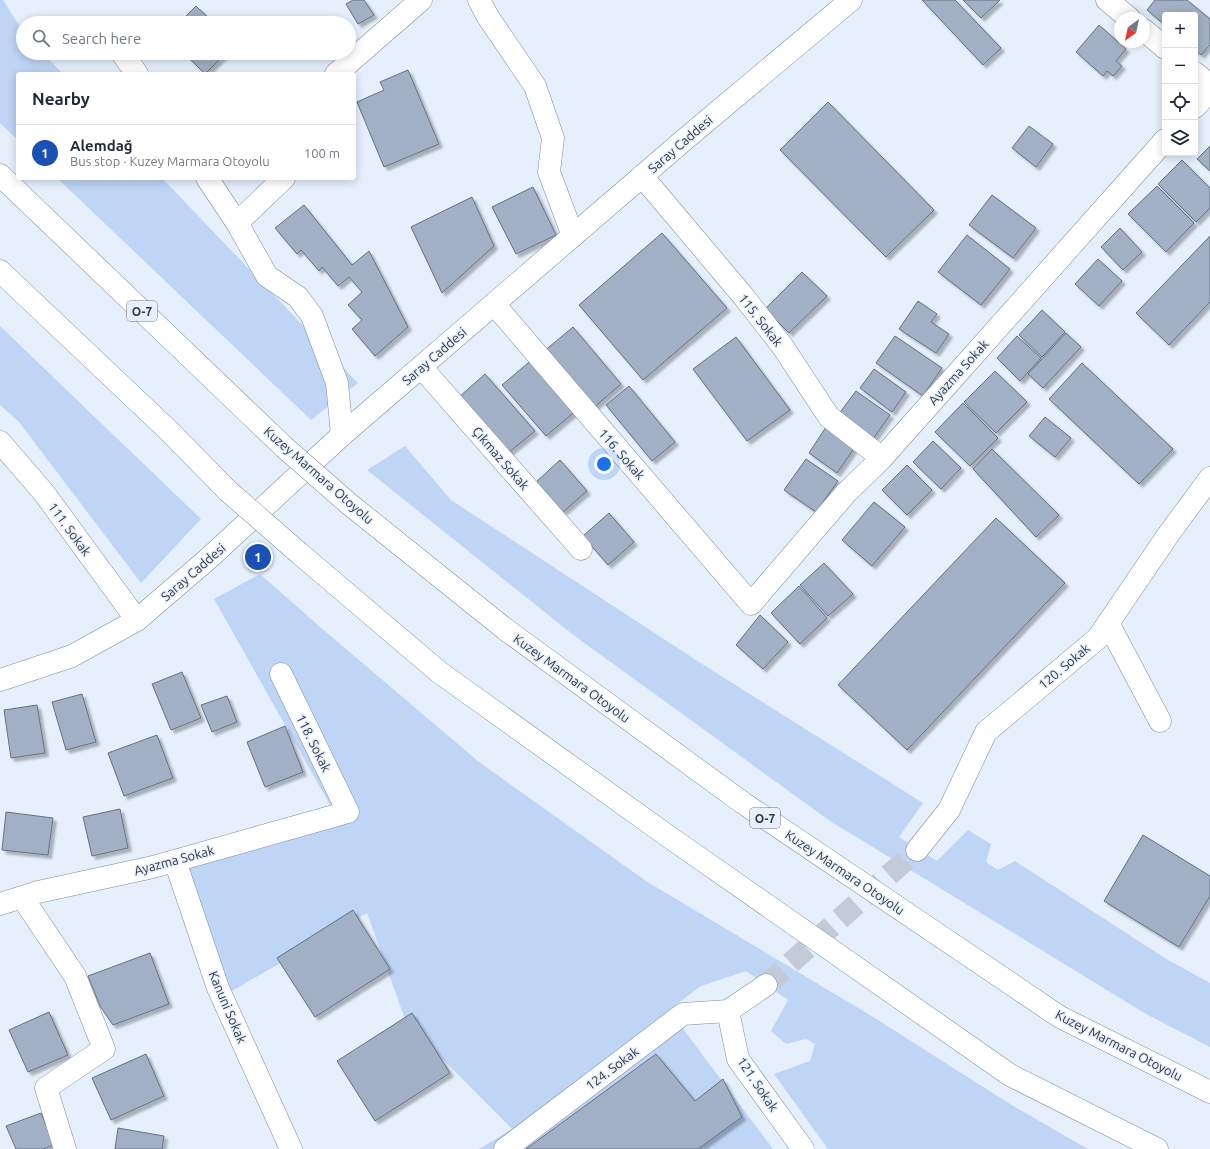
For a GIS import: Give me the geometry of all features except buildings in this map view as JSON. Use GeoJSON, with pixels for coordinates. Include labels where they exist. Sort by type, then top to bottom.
{"type":"FeatureCollection","features":[{"type":"Feature","properties":{"kind":"main road"},"geometry":{"type":"LineString","coordinates":[[356,57],[421,0]]}},
{"type":"Feature","properties":{"kind":"main road"},"geometry":{"type":"LineString","coordinates":[[479,0],[535,86],[553,138],[549,172],[573,236]]}},
{"type":"Feature","properties":{"kind":"main road","name":"Saray Caddesi"},"geometry":{"type":"LineString","coordinates":[[0,680],[72,656],[137,620],[209,558],[342,435],[684,140],[851,0]]}},
{"type":"Feature","properties":{"kind":"main road"},"geometry":{"type":"LineString","coordinates":[[1107,0],[1122,12]]}},
{"type":"Feature","properties":{"kind":"main road"},"geometry":{"type":"LineString","coordinates":[[1150,35],[1162,45]]}},
{"type":"Feature","properties":{"kind":"main road"},"geometry":{"type":"LineString","coordinates":[[127,60],[136,72]]}},
{"type":"Feature","properties":{"kind":"main road"},"geometry":{"type":"LineString","coordinates":[[338,72],[352,60]]}},
{"type":"Feature","properties":{"kind":"main road"},"geometry":{"type":"LineString","coordinates":[[1198,75],[1210,85]]}},
{"type":"Feature","properties":{"kind":"main road"},"geometry":{"type":"LineString","coordinates":[[1198,104],[1210,92]]}},
{"type":"Feature","properties":{"kind":"main road","name":"Ayazma Sokak"},"geometry":{"type":"LineString","coordinates":[[751,604],[846,493],[882,458],[1162,143]]}},
{"type":"Feature","properties":{"kind":"main road","name":"Kuzey Marmara Otoyolu"},"geometry":{"type":"LineString","coordinates":[[0,175],[284,447],[348,503],[505,629],[742,803],[1060,1017],[1210,1092]]}},
{"type":"Feature","properties":{"kind":"main road","name":"115. Sokak"},"geometry":{"type":"LineString","coordinates":[[642,176],[744,297],[782,347],[829,416],[882,458]]}},
{"type":"Feature","properties":{"kind":"main road"},"geometry":{"type":"LineString","coordinates":[[208,180],[237,223],[267,276],[298,297],[312,316],[337,383],[342,435]]}},
{"type":"Feature","properties":{"kind":"main road"},"geometry":{"type":"LineString","coordinates":[[237,223],[282,180]]}},
{"type":"Feature","properties":{"kind":"main road"},"geometry":{"type":"LineString","coordinates":[[0,272],[168,430],[228,491],[439,672],[665,834],[1010,1075],[1157,1149]]}},
{"type":"Feature","properties":{"kind":"main road","name":"116. Sokak"},"geometry":{"type":"LineString","coordinates":[[494,304],[751,604]]}},
{"type":"Feature","properties":{"kind":"main road","name":"Çıkmaz Sokak"},"geometry":{"type":"LineString","coordinates":[[421,367],[581,549]]}},
{"type":"Feature","properties":{"kind":"main road","name":"111. Sokak"},"geometry":{"type":"LineString","coordinates":[[0,442],[44,494],[137,620]]}},
{"type":"Feature","properties":{"kind":"main road","name":"120. Sokak"},"geometry":{"type":"LineString","coordinates":[[917,850],[949,810],[986,732],[1098,638],[1168,535],[1210,478]]}},
{"type":"Feature","properties":{"kind":"main road"},"geometry":{"type":"LineString","coordinates":[[1108,623],[1160,721]]}},
{"type":"Feature","properties":{"kind":"main road","name":"118. Sokak"},"geometry":{"type":"LineString","coordinates":[[281,674],[348,812]]}},
{"type":"Feature","properties":{"kind":"main road","name":"Ayazma Sokak"},"geometry":{"type":"LineString","coordinates":[[0,904],[38,892],[175,860],[348,812]]}},
{"type":"Feature","properties":{"kind":"main road","name":"Kanuni Sokak"},"geometry":{"type":"LineString","coordinates":[[175,860],[218,988],[291,1149]]}},
{"type":"Feature","properties":{"kind":"main road"},"geometry":{"type":"LineString","coordinates":[[22,897],[75,976],[104,1049],[46,1088],[65,1149]]}},
{"type":"Feature","properties":{"kind":"main road"},"geometry":{"type":"LineString","coordinates":[[728,1011],[766,985]]}},
{"type":"Feature","properties":{"kind":"main road","name":"124. Sokak"},"geometry":{"type":"LineString","coordinates":[[505,1149],[683,1014],[728,1011]]}},
{"type":"Feature","properties":{"kind":"main road","name":"121. Sokak"},"geometry":{"type":"LineString","coordinates":[[728,1011],[738,1059],[803,1149]]}},
{"type":"Feature","properties":{"kind":"shaded area"},"geometry":{"type":"Polygon","coordinates":[[[0,0],[3,0],[16,20],[16,60],[50,60],[61,72],[16,72],[16,138],[0,123],[0,0]]]}},
{"type":"Feature","properties":{"kind":"shaded area"},"geometry":{"type":"Polygon","coordinates":[[[59,180],[164,180],[358,383],[311,420],[59,180]]]}},
{"type":"Feature","properties":{"kind":"shaded area"},"geometry":{"type":"Polygon","coordinates":[[[0,326],[201,519],[141,583],[19,422],[0,405],[0,326]]]}},
{"type":"Feature","properties":{"kind":"shaded area"},"geometry":{"type":"Polygon","coordinates":[[[405,446],[451,500],[699,662],[923,803],[899,837],[937,861],[968,830],[991,844],[986,862],[998,870],[1015,861],[1168,960],[1210,983],[1210,1047],[1146,1014],[830,821],[572,634],[367,470],[405,446]]]}},
{"type":"Feature","properties":{"kind":"shaded area"},"geometry":{"type":"Polygon","coordinates":[[[260,574],[479,762],[646,881],[870,1015],[1010,1104],[1088,1149],[828,1149],[774,1074],[810,1061],[815,1044],[806,1039],[786,1044],[771,1031],[788,1000],[746,971],[701,986],[669,1010],[773,1149],[479,1149],[512,1129],[406,1022],[367,913],[223,996],[177,867],[330,805],[214,599],[260,574]]]}},
{"type":"Feature","properties":{"kind":"tunnel"},"geometry":{"type":"LineString","coordinates":[[766,985],[917,850]]}},
{"type":"Feature","properties":{"kind":"place","name":"Alemdağ"},"geometry":{"type":"Point","coordinates":[258,557]}}]}
